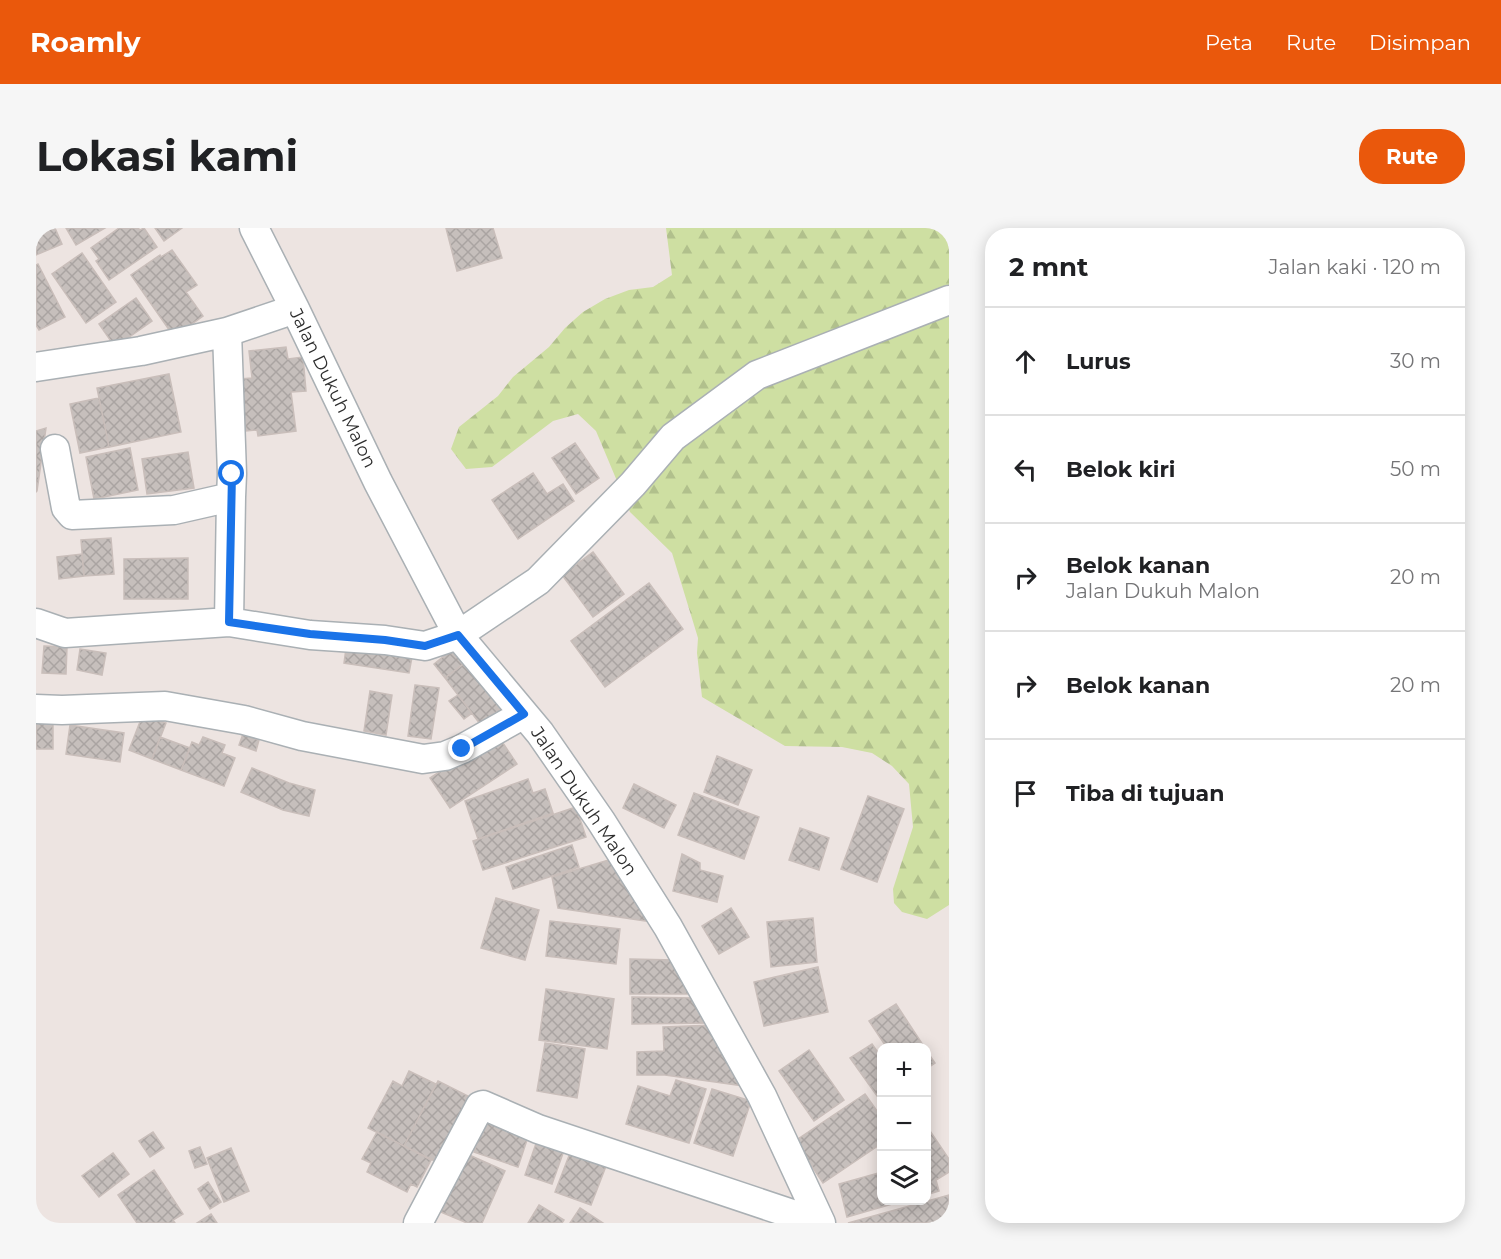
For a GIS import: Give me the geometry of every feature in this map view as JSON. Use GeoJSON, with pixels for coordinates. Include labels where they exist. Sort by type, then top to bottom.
{"type":"FeatureCollection","features":[{"type":"Feature","properties":{"kind":"street","name":"Jalan Dukuh Malon"},"geometry":{"type":"LineString","coordinates":[[254,228],[378,482],[458,635],[540,733],[601,821],[668,927],[762,1096],[820,1223]]}},
{"type":"Feature","properties":{"kind":"street"},"geometry":{"type":"LineString","coordinates":[[36,623],[65,633],[229,622],[310,634],[385,640],[425,646],[458,635],[538,581],[633,484],[673,437],[757,375],[949,300]]}},
{"type":"Feature","properties":{"kind":"street"},"geometry":{"type":"LineString","coordinates":[[36,367],[141,351],[227,332],[295,309]]}},
{"type":"Feature","properties":{"kind":"street"},"geometry":{"type":"LineString","coordinates":[[227,332],[232,474],[229,622]]}},
{"type":"Feature","properties":{"kind":"street"},"geometry":{"type":"LineString","coordinates":[[55,448],[66,508],[72,515],[174,510],[231,497]]}},
{"type":"Feature","properties":{"kind":"street"},"geometry":{"type":"LineString","coordinates":[[36,709],[165,706],[243,720],[302,736],[423,759],[445,756],[462,749],[524,714]]}},
{"type":"Feature","properties":{"kind":"street"},"geometry":{"type":"LineString","coordinates":[[418,1223],[480,1106],[483,1105],[538,1129],[820,1223]]}},
{"type":"Feature","properties":{"kind":"green space"},"geometry":{"type":"Polygon","coordinates":[[[666,228],[949,228],[949,905],[927,919],[902,912],[894,903],[893,889],[913,827],[909,784],[892,766],[872,753],[842,747],[785,746],[702,697],[697,653],[698,638],[672,553],[630,512],[596,431],[578,414],[553,421],[492,467],[466,469],[451,449],[459,427],[498,396],[513,377],[549,347],[583,312],[605,299],[629,290],[653,287],[672,275],[666,228]]]}},
{"type":"Feature","properties":{"kind":"building"},"geometry":{"type":"Polygon","coordinates":[[[36,228],[55,228],[62,244],[36,255],[36,228]]]}},
{"type":"Feature","properties":{"kind":"building"},"geometry":{"type":"Polygon","coordinates":[[[66,228],[105,228],[76,245],[66,228]]]}},
{"type":"Feature","properties":{"kind":"building"},"geometry":{"type":"Polygon","coordinates":[[[119,228],[138,228],[140,230],[144,228],[157,247],[109,280],[96,261],[99,259],[91,248],[119,228]]]}},
{"type":"Feature","properties":{"kind":"building"},"geometry":{"type":"Polygon","coordinates":[[[155,228],[182,228],[164,241],[155,228]]]}},
{"type":"Feature","properties":{"kind":"building"},"geometry":{"type":"Polygon","coordinates":[[[446,228],[493,228],[502,258],[457,271],[446,228]]]}},
{"type":"Feature","properties":{"kind":"building"},"geometry":{"type":"Polygon","coordinates":[[[172,250],[197,285],[186,292],[203,316],[174,337],[131,275],[160,255],[161,257],[172,250]]]}},
{"type":"Feature","properties":{"kind":"building"},"geometry":{"type":"Polygon","coordinates":[[[82,253],[116,302],[86,323],[52,274],[82,253]]]}},
{"type":"Feature","properties":{"kind":"building"},"geometry":{"type":"Polygon","coordinates":[[[38,264],[65,317],[39,330],[36,325],[36,265],[38,264]]]}},
{"type":"Feature","properties":{"kind":"building"},"geometry":{"type":"Polygon","coordinates":[[[136,298],[152,321],[115,347],[99,324],[136,298]]]}},
{"type":"Feature","properties":{"kind":"building"},"geometry":{"type":"Polygon","coordinates":[[[286,347],[288,359],[303,357],[306,391],[291,392],[296,431],[258,436],[257,430],[246,431],[240,379],[252,378],[249,351],[286,347]]]}},
{"type":"Feature","properties":{"kind":"building"},"geometry":{"type":"Polygon","coordinates":[[[169,374],[181,432],[109,447],[97,388],[169,374]]]}},
{"type":"Feature","properties":{"kind":"building"},"geometry":{"type":"Polygon","coordinates":[[[99,398],[109,447],[80,453],[70,404],[99,398]]]}},
{"type":"Feature","properties":{"kind":"building"},"geometry":{"type":"Polygon","coordinates":[[[46,428],[37,491],[36,492],[36,431],[46,428]]]}},
{"type":"Feature","properties":{"kind":"building"},"geometry":{"type":"Polygon","coordinates":[[[575,443],[599,478],[576,494],[552,458],[575,443]]]}},
{"type":"Feature","properties":{"kind":"building"},"geometry":{"type":"Polygon","coordinates":[[[130,448],[138,490],[94,499],[86,457],[130,448]]]}},
{"type":"Feature","properties":{"kind":"building"},"geometry":{"type":"Polygon","coordinates":[[[188,452],[194,488],[147,494],[142,459],[188,452]]]}},
{"type":"Feature","properties":{"kind":"building"},"geometry":{"type":"Polygon","coordinates":[[[533,473],[547,494],[563,484],[574,501],[518,539],[492,500],[533,473]]]}},
{"type":"Feature","properties":{"kind":"building"},"geometry":{"type":"Polygon","coordinates":[[[111,538],[114,574],[84,576],[81,540],[111,538]]]}},
{"type":"Feature","properties":{"kind":"building"},"geometry":{"type":"Polygon","coordinates":[[[593,552],[624,594],[593,617],[562,575],[593,552]]]}},
{"type":"Feature","properties":{"kind":"building"},"geometry":{"type":"Polygon","coordinates":[[[82,554],[84,576],[59,579],[57,557],[82,554]]]}},
{"type":"Feature","properties":{"kind":"building"},"geometry":{"type":"Polygon","coordinates":[[[188,558],[188,599],[124,599],[124,559],[188,558]]]}},
{"type":"Feature","properties":{"kind":"building"},"geometry":{"type":"Polygon","coordinates":[[[649,583],[683,629],[605,687],[571,641],[649,583]]]}},
{"type":"Feature","properties":{"kind":"building"},"geometry":{"type":"Polygon","coordinates":[[[347,641],[413,652],[409,673],[344,663],[347,641]]]}},
{"type":"Feature","properties":{"kind":"building"},"geometry":{"type":"Polygon","coordinates":[[[44,646],[67,647],[66,674],[42,673],[44,646]]]}},
{"type":"Feature","properties":{"kind":"building"},"geometry":{"type":"Polygon","coordinates":[[[455,647],[466,662],[445,678],[434,664],[455,647]]]}},
{"type":"Feature","properties":{"kind":"building"},"geometry":{"type":"Polygon","coordinates":[[[80,649],[106,653],[102,675],[77,670],[80,649]]]}},
{"type":"Feature","properties":{"kind":"building"},"geometry":{"type":"Polygon","coordinates":[[[466,662],[502,708],[480,724],[445,678],[466,662]]]}},
{"type":"Feature","properties":{"kind":"building"},"geometry":{"type":"Polygon","coordinates":[[[415,685],[439,688],[431,739],[408,736],[415,685]]]}},
{"type":"Feature","properties":{"kind":"building"},"geometry":{"type":"Polygon","coordinates":[[[370,691],[392,695],[386,735],[364,731],[370,691]]]}},
{"type":"Feature","properties":{"kind":"building"},"geometry":{"type":"Polygon","coordinates":[[[458,695],[472,713],[464,719],[449,701],[458,695]]]}},
{"type":"Feature","properties":{"kind":"building"},"geometry":{"type":"Polygon","coordinates":[[[143,714],[166,723],[152,759],[129,750],[143,714]]]}},
{"type":"Feature","properties":{"kind":"building"},"geometry":{"type":"Polygon","coordinates":[[[36,720],[53,720],[53,749],[36,749],[36,720]]]}},
{"type":"Feature","properties":{"kind":"building"},"geometry":{"type":"Polygon","coordinates":[[[70,725],[124,733],[120,762],[66,754],[70,725]]]}},
{"type":"Feature","properties":{"kind":"building"},"geometry":{"type":"Polygon","coordinates":[[[243,734],[259,740],[256,751],[239,745],[243,734]]]}},
{"type":"Feature","properties":{"kind":"building"},"geometry":{"type":"Polygon","coordinates":[[[497,734],[517,764],[450,808],[430,778],[497,734]]]}},
{"type":"Feature","properties":{"kind":"building"},"geometry":{"type":"Polygon","coordinates":[[[160,737],[190,748],[181,770],[152,759],[160,737]]]}},
{"type":"Feature","properties":{"kind":"building"},"geometry":{"type":"Polygon","coordinates":[[[203,737],[225,745],[222,753],[235,758],[224,786],[181,770],[192,742],[199,745],[203,737]]]}},
{"type":"Feature","properties":{"kind":"building"},"geometry":{"type":"Polygon","coordinates":[[[717,756],[752,770],[738,805],[704,792],[717,756]]]}},
{"type":"Feature","properties":{"kind":"building"},"geometry":{"type":"Polygon","coordinates":[[[252,768],[289,783],[315,790],[309,816],[283,810],[241,792],[252,768]]]}},
{"type":"Feature","properties":{"kind":"building"},"geometry":{"type":"Polygon","coordinates":[[[528,779],[533,793],[545,789],[553,813],[478,839],[465,801],[528,779]]]}},
{"type":"Feature","properties":{"kind":"building"},"geometry":{"type":"Polygon","coordinates":[[[634,784],[676,805],[664,828],[623,808],[634,784]]]}},
{"type":"Feature","properties":{"kind":"building"},"geometry":{"type":"Polygon","coordinates":[[[694,793],[759,817],[744,859],[678,835],[694,793]]]}},
{"type":"Feature","properties":{"kind":"building"},"geometry":{"type":"Polygon","coordinates":[[[868,796],[904,809],[877,882],[841,869],[868,796]]]}},
{"type":"Feature","properties":{"kind":"building"},"geometry":{"type":"Polygon","coordinates":[[[576,807],[586,837],[483,870],[473,841],[576,807]]]}},
{"type":"Feature","properties":{"kind":"building"},"geometry":{"type":"Polygon","coordinates":[[[800,828],[829,838],[819,870],[789,860],[800,828]]]}},
{"type":"Feature","properties":{"kind":"building"},"geometry":{"type":"Polygon","coordinates":[[[572,845],[579,867],[513,889],[506,867],[572,845]]]}},
{"type":"Feature","properties":{"kind":"building"},"geometry":{"type":"Polygon","coordinates":[[[682,854],[700,863],[700,870],[723,876],[717,902],[673,891],[682,854]]]}},
{"type":"Feature","properties":{"kind":"building"},"geometry":{"type":"Polygon","coordinates":[[[619,857],[659,923],[558,908],[552,877],[619,857]]]}},
{"type":"Feature","properties":{"kind":"building"},"geometry":{"type":"Polygon","coordinates":[[[496,898],[539,910],[525,960],[481,948],[496,898]]]}},
{"type":"Feature","properties":{"kind":"building"},"geometry":{"type":"Polygon","coordinates":[[[731,908],[749,937],[719,954],[702,926],[731,908]]]}},
{"type":"Feature","properties":{"kind":"building"},"geometry":{"type":"Polygon","coordinates":[[[813,918],[817,962],[771,967],[767,922],[813,918]]]}},
{"type":"Feature","properties":{"kind":"building"},"geometry":{"type":"Polygon","coordinates":[[[550,921],[620,929],[616,964],[546,956],[550,921]]]}},
{"type":"Feature","properties":{"kind":"building"},"geometry":{"type":"Polygon","coordinates":[[[630,959],[675,960],[694,994],[630,994],[630,959]]]}},
{"type":"Feature","properties":{"kind":"building"},"geometry":{"type":"Polygon","coordinates":[[[818,967],[828,1012],[764,1026],[754,982],[818,967]]]}},
{"type":"Feature","properties":{"kind":"building"},"geometry":{"type":"Polygon","coordinates":[[[546,989],[614,999],[607,1049],[539,1040],[546,989]]]}},
{"type":"Feature","properties":{"kind":"building"},"geometry":{"type":"Polygon","coordinates":[[[632,997],[695,998],[710,1023],[632,1024],[632,997]]]}},
{"type":"Feature","properties":{"kind":"building"},"geometry":{"type":"Polygon","coordinates":[[[896,1004],[922,1043],[884,1043],[869,1021],[896,1004]]]}},
{"type":"Feature","properties":{"kind":"building"},"geometry":{"type":"Polygon","coordinates":[[[715,1025],[751,1087],[665,1075],[637,1075],[637,1052],[664,1051],[663,1027],[715,1025]]]}},
{"type":"Feature","properties":{"kind":"building"},"geometry":{"type":"Polygon","coordinates":[[[545,1043],[585,1049],[577,1098],[537,1091],[545,1043]]]}},
{"type":"Feature","properties":{"kind":"building"},"geometry":{"type":"Polygon","coordinates":[[[872,1044],[877,1051],[877,1096],[850,1058],[872,1044]]]}},
{"type":"Feature","properties":{"kind":"building"},"geometry":{"type":"Polygon","coordinates":[[[809,1050],[844,1100],[814,1121],[779,1071],[809,1050]]]}},
{"type":"Feature","properties":{"kind":"building"},"geometry":{"type":"Polygon","coordinates":[[[409,1071],[436,1084],[404,1146],[368,1128],[393,1081],[402,1086],[409,1071]]]}},
{"type":"Feature","properties":{"kind":"building"},"geometry":{"type":"Polygon","coordinates":[[[676,1080],[706,1089],[689,1143],[626,1124],[638,1086],[670,1096],[676,1080]]]}},
{"type":"Feature","properties":{"kind":"building"},"geometry":{"type":"Polygon","coordinates":[[[438,1081],[470,1097],[437,1162],[404,1146],[438,1081]]]}},
{"type":"Feature","properties":{"kind":"building"},"geometry":{"type":"Polygon","coordinates":[[[712,1089],[751,1101],[733,1156],[694,1143],[712,1089]]]}},
{"type":"Feature","properties":{"kind":"building"},"geometry":{"type":"Polygon","coordinates":[[[865,1094],[877,1111],[877,1146],[823,1183],[795,1141],[865,1094]]]}},
{"type":"Feature","properties":{"kind":"building"},"geometry":{"type":"Polygon","coordinates":[[[486,1119],[529,1134],[518,1167],[474,1152],[486,1119]]]}},
{"type":"Feature","properties":{"kind":"building"},"geometry":{"type":"Polygon","coordinates":[[[153,1132],[164,1148],[150,1157],[139,1141],[153,1132]]]}},
{"type":"Feature","properties":{"kind":"building"},"geometry":{"type":"Polygon","coordinates":[[[377,1132],[431,1160],[417,1187],[411,1184],[407,1192],[367,1172],[371,1163],[362,1159],[377,1132]]]}},
{"type":"Feature","properties":{"kind":"building"},"geometry":{"type":"Polygon","coordinates":[[[931,1132],[949,1159],[949,1172],[936,1180],[939,1191],[931,1193],[931,1132]]]}},
{"type":"Feature","properties":{"kind":"building"},"geometry":{"type":"Polygon","coordinates":[[[539,1135],[566,1145],[552,1184],[525,1175],[539,1135]]]}},
{"type":"Feature","properties":{"kind":"building"},"geometry":{"type":"Polygon","coordinates":[[[200,1147],[207,1164],[195,1168],[189,1151],[200,1147]]]}},
{"type":"Feature","properties":{"kind":"building"},"geometry":{"type":"Polygon","coordinates":[[[231,1148],[249,1191],[224,1202],[207,1158],[231,1148]]]}},
{"type":"Feature","properties":{"kind":"building"},"geometry":{"type":"Polygon","coordinates":[[[572,1148],[608,1161],[591,1205],[555,1192],[572,1148]]]}},
{"type":"Feature","properties":{"kind":"building"},"geometry":{"type":"Polygon","coordinates":[[[113,1153],[129,1174],[99,1197],[82,1176],[113,1153]]]}},
{"type":"Feature","properties":{"kind":"building"},"geometry":{"type":"Polygon","coordinates":[[[467,1154],[505,1171],[482,1223],[467,1223],[441,1212],[467,1154]]]}},
{"type":"Feature","properties":{"kind":"building"},"geometry":{"type":"Polygon","coordinates":[[[154,1170],[183,1214],[173,1220],[175,1223],[137,1223],[118,1195],[154,1170]]]}},
{"type":"Feature","properties":{"kind":"building"},"geometry":{"type":"Polygon","coordinates":[[[877,1173],[877,1205],[889,1205],[847,1217],[839,1184],[877,1173]]]}},
{"type":"Feature","properties":{"kind":"building"},"geometry":{"type":"Polygon","coordinates":[[[208,1182],[221,1202],[210,1209],[198,1189],[208,1182]]]}},
{"type":"Feature","properties":{"kind":"building"},"geometry":{"type":"Polygon","coordinates":[[[949,1195],[949,1223],[848,1223],[913,1205],[931,1205],[931,1200],[949,1195]]]}},
{"type":"Feature","properties":{"kind":"building"},"geometry":{"type":"Polygon","coordinates":[[[539,1205],[564,1220],[562,1223],[528,1223],[539,1205]]]}},
{"type":"Feature","properties":{"kind":"building"},"geometry":{"type":"Polygon","coordinates":[[[580,1208],[603,1223],[570,1223],[580,1208]]]}},
{"type":"Feature","properties":{"kind":"building"},"geometry":{"type":"Polygon","coordinates":[[[211,1214],[217,1223],[197,1223],[211,1214]]]}},
{"type":"Feature","properties":{"kind":"route"},"geometry":{"type":"LineString","coordinates":[[232,474],[229,622],[310,634],[385,640],[425,646],[458,635],[524,714],[462,749]]}}]}
